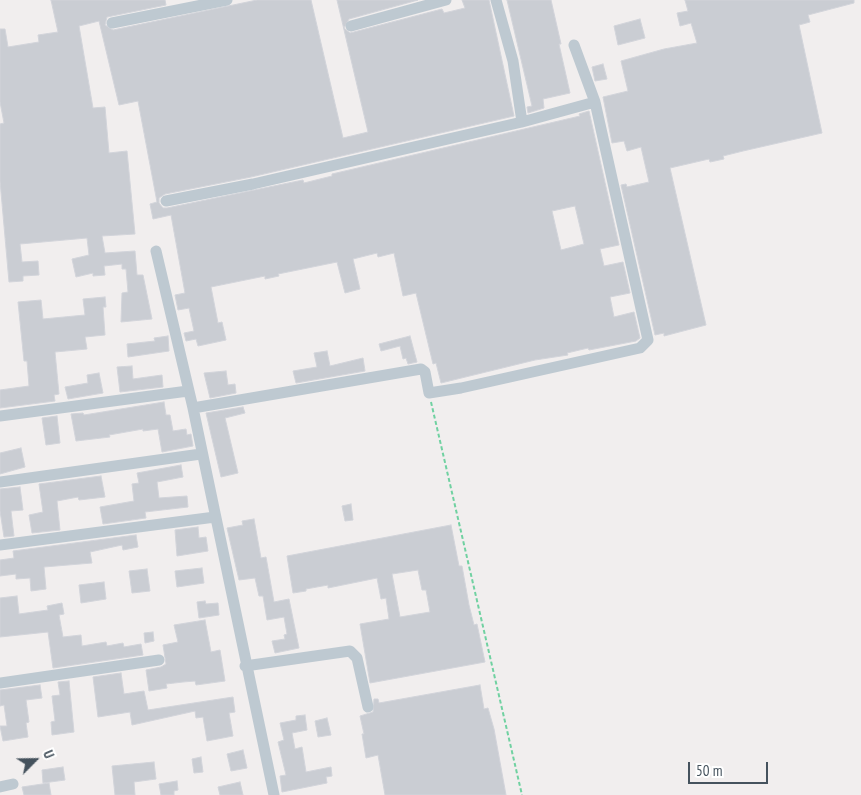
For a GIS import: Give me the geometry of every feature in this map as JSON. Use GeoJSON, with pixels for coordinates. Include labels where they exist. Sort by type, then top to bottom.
{"type":"FeatureCollection","features":[{"type":"Feature","properties":{"kind":"street"},"geometry":{"type":"LineString","coordinates":[[112,23],[227,0]]}},
{"type":"Feature","properties":{"kind":"street"},"geometry":{"type":"LineString","coordinates":[[351,26],[446,0]]}},
{"type":"Feature","properties":{"kind":"street"},"geometry":{"type":"LineString","coordinates":[[496,0],[513,61],[522,122]]}},
{"type":"Feature","properties":{"kind":"street"},"geometry":{"type":"LineString","coordinates":[[193,408],[421,369],[425,372],[429,393],[461,388],[640,348],[647,344],[595,102],[574,45]]}},
{"type":"Feature","properties":{"kind":"street"},"geometry":{"type":"LineString","coordinates":[[166,201],[253,184],[522,122],[595,102]]}},
{"type":"Feature","properties":{"kind":"street"},"geometry":{"type":"LineString","coordinates":[[156,250],[193,408],[245,666],[274,795]]}},
{"type":"Feature","properties":{"kind":"street"},"geometry":{"type":"LineString","coordinates":[[0,416],[188,391]]}},
{"type":"Feature","properties":{"kind":"street"},"geometry":{"type":"LineString","coordinates":[[0,482],[201,454]]}},
{"type":"Feature","properties":{"kind":"street"},"geometry":{"type":"LineString","coordinates":[[0,545],[215,517]]}},
{"type":"Feature","properties":{"kind":"street"},"geometry":{"type":"LineString","coordinates":[[245,666],[350,651],[357,658],[368,707]]}},
{"type":"Feature","properties":{"kind":"street"},"geometry":{"type":"LineString","coordinates":[[0,682],[159,660]]}},
{"type":"Feature","properties":{"kind":"street"},"geometry":{"type":"LineString","coordinates":[[0,787],[12,784]]}},
{"type":"Feature","properties":{"kind":"path"},"geometry":{"type":"LineString","coordinates":[[429,393],[522,795]]}},
{"type":"Feature","properties":{"kind":"building"},"geometry":{"type":"Polygon","coordinates":[[[51,0],[165,0],[166,5],[107,17],[105,25],[113,30],[257,0],[311,0],[343,138],[368,132],[337,0],[418,0],[349,19],[344,28],[350,33],[442,9],[444,13],[465,8],[462,0],[489,0],[514,116],[251,177],[165,194],[159,198],[159,203],[163,208],[167,208],[303,180],[304,183],[332,176],[332,174],[580,116],[579,114],[589,111],[619,245],[600,249],[604,266],[623,262],[630,293],[610,297],[614,317],[634,312],[640,338],[636,341],[589,350],[588,348],[567,353],[568,355],[535,360],[441,383],[436,363],[433,364],[416,293],[403,296],[394,253],[378,257],[377,253],[353,259],[360,289],[345,293],[337,262],[278,274],[279,276],[265,279],[265,276],[211,287],[218,323],[222,322],[226,340],[198,346],[196,339],[186,341],[184,333],[194,331],[189,308],[178,310],[175,295],[185,293],[171,215],[153,219],[150,204],[157,202],[138,101],[119,105],[99,21],[79,26],[93,108],[105,107],[109,153],[127,151],[135,234],[102,236],[105,253],[135,251],[137,275],[143,275],[152,319],[121,322],[122,293],[128,292],[126,269],[122,269],[122,264],[104,266],[105,275],[93,276],[93,273],[76,277],[72,259],[89,255],[87,238],[20,244],[22,262],[38,261],[39,275],[23,276],[23,281],[9,282],[0,181],[0,124],[4,123],[0,102],[0,29],[5,29],[8,47],[39,42],[38,35],[58,32],[51,0]],[[575,206],[552,211],[561,250],[584,244],[575,206]]]}},
{"type":"Feature","properties":{"kind":"building"},"geometry":{"type":"Polygon","coordinates":[[[507,0],[551,0],[561,44],[559,44],[570,93],[543,99],[544,108],[528,113],[527,107],[532,106],[507,0]]]}},
{"type":"Feature","properties":{"kind":"building"},"geometry":{"type":"Polygon","coordinates":[[[685,0],[854,0],[854,3],[808,15],[810,22],[799,25],[822,133],[723,156],[724,159],[710,162],[709,159],[670,168],[706,325],[664,336],[664,333],[655,335],[621,185],[626,184],[627,187],[649,182],[641,147],[627,151],[624,141],[612,143],[603,97],[628,91],[621,61],[664,49],[697,43],[691,23],[680,26],[677,13],[688,11],[685,0]]]}},
{"type":"Feature","properties":{"kind":"building"},"geometry":{"type":"Polygon","coordinates":[[[640,19],[645,38],[618,45],[614,26],[640,19]]]}},
{"type":"Feature","properties":{"kind":"building"},"geometry":{"type":"Polygon","coordinates":[[[603,64],[607,79],[595,81],[592,67],[603,64]]]}},
{"type":"Feature","properties":{"kind":"building"},"geometry":{"type":"Polygon","coordinates":[[[105,297],[106,307],[103,307],[105,335],[85,337],[87,349],[55,352],[59,394],[54,395],[55,401],[0,408],[0,390],[29,386],[27,361],[24,361],[18,302],[41,300],[43,319],[85,315],[83,299],[105,297]]]}},
{"type":"Feature","properties":{"kind":"building"},"geometry":{"type":"Polygon","coordinates":[[[168,336],[169,351],[128,357],[127,344],[155,341],[154,338],[168,336]]]}},
{"type":"Feature","properties":{"kind":"building"},"geometry":{"type":"Polygon","coordinates":[[[410,336],[417,362],[408,364],[406,358],[403,359],[400,346],[381,351],[379,344],[410,336]]]}},
{"type":"Feature","properties":{"kind":"building"},"geometry":{"type":"Polygon","coordinates":[[[327,351],[330,366],[363,358],[365,371],[296,383],[293,371],[317,367],[314,353],[327,351]]]}},
{"type":"Feature","properties":{"kind":"building"},"geometry":{"type":"Polygon","coordinates":[[[132,366],[133,379],[162,375],[163,387],[120,392],[117,367],[132,366]]]}},
{"type":"Feature","properties":{"kind":"building"},"geometry":{"type":"Polygon","coordinates":[[[226,371],[228,385],[235,384],[236,393],[210,398],[204,373],[226,371]]]}},
{"type":"Feature","properties":{"kind":"building"},"geometry":{"type":"Polygon","coordinates":[[[99,373],[103,393],[68,399],[65,387],[88,383],[87,375],[99,373]]]}},
{"type":"Feature","properties":{"kind":"building"},"geometry":{"type":"Polygon","coordinates":[[[164,402],[166,415],[170,415],[173,431],[186,429],[187,435],[191,434],[193,446],[162,452],[158,429],[143,431],[143,429],[109,435],[110,437],[76,441],[71,414],[83,413],[84,415],[164,402]]]}},
{"type":"Feature","properties":{"kind":"building"},"geometry":{"type":"Polygon","coordinates":[[[243,407],[245,413],[225,418],[238,473],[221,477],[206,413],[243,407]]]}},
{"type":"Feature","properties":{"kind":"building"},"geometry":{"type":"Polygon","coordinates":[[[57,416],[60,443],[46,445],[42,418],[57,416]]]}},
{"type":"Feature","properties":{"kind":"building"},"geometry":{"type":"Polygon","coordinates":[[[21,448],[25,467],[0,474],[0,453],[21,448]]]}},
{"type":"Feature","properties":{"kind":"building"},"geometry":{"type":"Polygon","coordinates":[[[181,465],[183,477],[157,482],[159,498],[187,496],[188,507],[145,512],[146,518],[103,524],[100,507],[134,501],[132,484],[139,483],[137,473],[181,465]]]}},
{"type":"Feature","properties":{"kind":"building"},"geometry":{"type":"Polygon","coordinates":[[[101,476],[105,497],[79,500],[78,497],[57,501],[60,530],[32,533],[29,515],[43,512],[39,484],[101,476]]]}},
{"type":"Feature","properties":{"kind":"building"},"geometry":{"type":"Polygon","coordinates":[[[20,487],[23,510],[11,511],[14,536],[4,537],[0,511],[0,489],[20,487]]]}},
{"type":"Feature","properties":{"kind":"building"},"geometry":{"type":"Polygon","coordinates":[[[351,504],[353,520],[345,521],[342,506],[351,504]]]}},
{"type":"Feature","properties":{"kind":"building"},"geometry":{"type":"Polygon","coordinates":[[[254,519],[261,558],[266,557],[274,602],[289,599],[299,648],[275,653],[272,641],[285,639],[284,635],[287,634],[284,617],[267,620],[263,596],[259,596],[255,578],[239,580],[227,528],[243,525],[242,521],[254,519]]]}},
{"type":"Feature","properties":{"kind":"building"},"geometry":{"type":"Polygon","coordinates":[[[451,525],[459,566],[462,566],[469,605],[474,625],[477,624],[485,662],[370,683],[360,624],[389,619],[386,598],[381,599],[377,578],[328,588],[328,585],[293,593],[287,556],[451,525]],[[418,570],[392,574],[400,617],[430,612],[426,590],[422,590],[418,570]]]}},
{"type":"Feature","properties":{"kind":"building"},"geometry":{"type":"Polygon","coordinates":[[[198,527],[199,538],[206,537],[208,551],[177,556],[175,530],[198,527]]]}},
{"type":"Feature","properties":{"kind":"building"},"geometry":{"type":"Polygon","coordinates":[[[136,535],[138,547],[123,550],[122,545],[90,552],[92,563],[44,567],[46,589],[31,591],[30,578],[16,579],[16,574],[0,576],[0,560],[14,558],[13,551],[136,535]]]}},
{"type":"Feature","properties":{"kind":"building"},"geometry":{"type":"Polygon","coordinates":[[[202,568],[204,583],[177,587],[175,571],[202,568]]]}},
{"type":"Feature","properties":{"kind":"building"},"geometry":{"type":"Polygon","coordinates":[[[147,569],[150,591],[132,593],[129,571],[147,569]]]}},
{"type":"Feature","properties":{"kind":"building"},"geometry":{"type":"Polygon","coordinates":[[[104,582],[106,599],[81,603],[79,585],[104,582]]]}},
{"type":"Feature","properties":{"kind":"building"},"geometry":{"type":"Polygon","coordinates":[[[17,596],[19,614],[48,610],[47,606],[62,603],[64,614],[59,615],[63,637],[81,635],[82,646],[106,642],[107,646],[123,643],[124,647],[141,644],[143,655],[53,668],[48,632],[0,637],[0,598],[17,596]]]}},
{"type":"Feature","properties":{"kind":"building"},"geometry":{"type":"Polygon","coordinates":[[[205,601],[206,604],[218,603],[219,615],[199,618],[197,602],[205,601]]]}},
{"type":"Feature","properties":{"kind":"building"},"geometry":{"type":"Polygon","coordinates":[[[205,620],[211,652],[220,650],[225,681],[196,685],[195,681],[166,684],[167,688],[149,691],[146,670],[166,664],[163,645],[178,642],[174,625],[205,620]]]}},
{"type":"Feature","properties":{"kind":"building"},"geometry":{"type":"Polygon","coordinates":[[[153,632],[154,641],[145,643],[144,633],[153,632]]]}},
{"type":"Feature","properties":{"kind":"building"},"geometry":{"type":"Polygon","coordinates":[[[121,673],[124,694],[144,691],[148,710],[233,697],[235,712],[229,713],[233,736],[207,741],[203,717],[196,718],[195,711],[132,725],[130,712],[98,717],[93,677],[121,673]]]}},
{"type":"Feature","properties":{"kind":"building"},"geometry":{"type":"Polygon","coordinates":[[[69,681],[74,732],[52,735],[51,722],[55,721],[52,696],[60,695],[58,682],[69,681]]]}},
{"type":"Feature","properties":{"kind":"building"},"geometry":{"type":"Polygon","coordinates":[[[40,685],[42,698],[26,700],[29,722],[26,723],[28,737],[3,741],[0,726],[7,726],[4,705],[0,706],[0,690],[40,685]]]}},
{"type":"Feature","properties":{"kind":"building"},"geometry":{"type":"Polygon","coordinates":[[[480,685],[484,709],[488,708],[494,729],[506,795],[385,795],[378,755],[366,758],[362,734],[364,734],[360,716],[373,712],[374,699],[378,699],[379,703],[480,685]]]}},
{"type":"Feature","properties":{"kind":"building"},"geometry":{"type":"Polygon","coordinates":[[[305,715],[307,730],[292,733],[295,749],[302,747],[306,772],[331,767],[332,776],[326,777],[327,783],[282,792],[280,776],[286,775],[278,742],[284,740],[280,723],[296,720],[296,716],[305,715]]]}},
{"type":"Feature","properties":{"kind":"building"},"geometry":{"type":"Polygon","coordinates":[[[327,718],[331,735],[318,737],[315,721],[327,718]]]}},
{"type":"Feature","properties":{"kind":"building"},"geometry":{"type":"Polygon","coordinates":[[[243,750],[247,768],[231,771],[227,754],[243,750]]]}},
{"type":"Feature","properties":{"kind":"building"},"geometry":{"type":"Polygon","coordinates":[[[201,757],[203,772],[194,773],[192,759],[201,757]]]}},
{"type":"Feature","properties":{"kind":"building"},"geometry":{"type":"Polygon","coordinates":[[[154,762],[156,779],[134,782],[135,795],[115,795],[112,766],[154,762]]]}},
{"type":"Feature","properties":{"kind":"building"},"geometry":{"type":"Polygon","coordinates":[[[63,767],[65,780],[43,783],[42,770],[63,767]]]}},
{"type":"Feature","properties":{"kind":"building"},"geometry":{"type":"Polygon","coordinates":[[[177,781],[178,790],[174,791],[174,795],[161,795],[159,784],[177,781]]]}},
{"type":"Feature","properties":{"kind":"building"},"geometry":{"type":"Polygon","coordinates":[[[240,782],[243,795],[220,795],[218,787],[240,782]]]}},
{"type":"Feature","properties":{"kind":"building"},"geometry":{"type":"Polygon","coordinates":[[[49,783],[51,795],[24,795],[22,787],[49,783]]]}}]}
